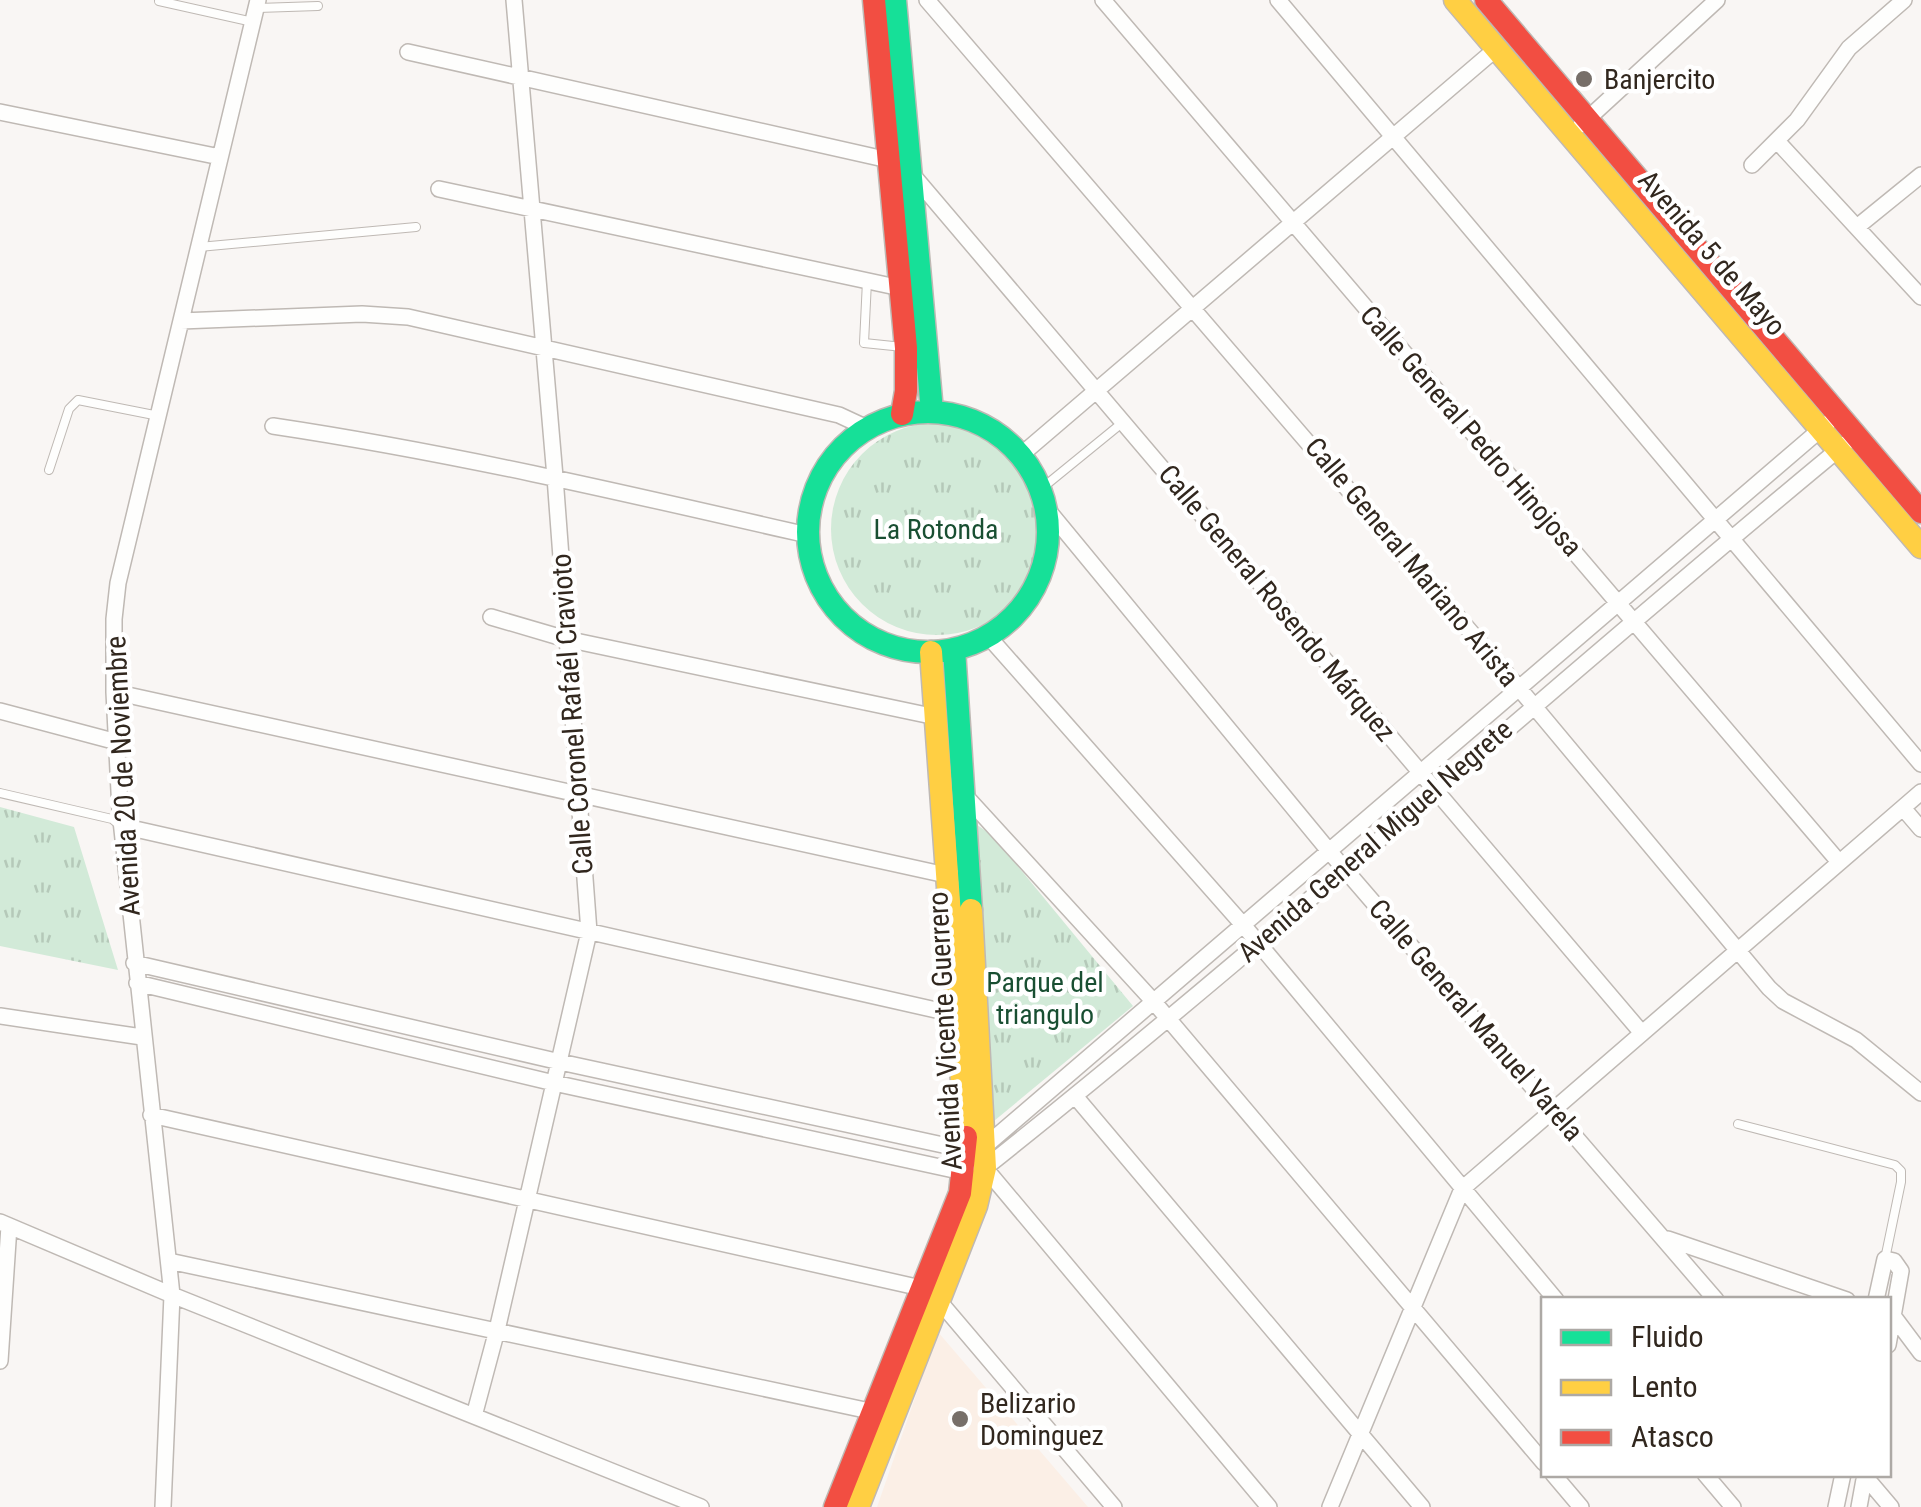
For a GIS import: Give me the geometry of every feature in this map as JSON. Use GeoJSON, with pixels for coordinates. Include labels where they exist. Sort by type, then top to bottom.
{"type":"FeatureCollection","features":[{"type":"Feature","properties":{"kind":"main road","name":"Avenida 5 de Mayo"},"geometry":{"type":"LineString","coordinates":[[1455,0],[1497,48],[1579,127]]}},
{"type":"Feature","properties":{"kind":"main road","name":"Avenida 5 de Mayo"},"geometry":{"type":"LineString","coordinates":[[1486,0],[1579,127],[1830,422],[1921,512]]}},
{"type":"Feature","properties":{"kind":"main road"},"geometry":{"type":"LineString","coordinates":[[883,1],[890,160],[932,411]]}},
{"type":"Feature","properties":{"kind":"main road"},"geometry":{"type":"LineString","coordinates":[[883,1],[912,174],[912,290],[902,414]]}},
{"type":"Feature","properties":{"kind":"main road"},"geometry":{"type":"LineString","coordinates":[[932,411],[958,415],[1003,437],[1022,455],[1044,499],[1046,553],[1031,595],[1012,618],[988,636],[943,651],[900,649],[870,638],[844,619],[818,580],[807,535],[816,485],[838,453],[867,428],[902,414],[932,411]]}},
{"type":"Feature","properties":{"kind":"main road","name":"Avenida 5 de Mayo"},"geometry":{"type":"LineString","coordinates":[[1848,442],[1921,547]]}},
{"type":"Feature","properties":{"kind":"main road","name":"Avenida Vicente Guerrero"},"geometry":{"type":"LineString","coordinates":[[835,1507],[940,1302],[976,1206],[957,877],[936,717],[943,651]]}},
{"type":"Feature","properties":{"kind":"main road","name":"Avenida Vicente Guerrero"},"geometry":{"type":"LineString","coordinates":[[943,651],[963,793],[957,877]]}},
{"type":"Feature","properties":{"kind":"main road","name":"Avenida Vicente Guerrero"},"geometry":{"type":"LineString","coordinates":[[858,1507],[921,1288],[975,1159]]}},
{"type":"Feature","properties":{"kind":"street","name":"Calle Coronel Rafaél Cravioto"},"geometry":{"type":"LineString","coordinates":[[474,1416],[589,932],[514,0]]}},
{"type":"Feature","properties":{"kind":"street","name":"Calle General Mariano Arista"},"geometry":{"type":"LineString","coordinates":[[927,0],[1194,307],[1737,950],[1784,1001],[1856,1040],[1921,1094]]}},
{"type":"Feature","properties":{"kind":"street","name":"Calle General Pedro Hinojosa"},"geometry":{"type":"LineString","coordinates":[[1102,0],[1840,862]]}},
{"type":"Feature","properties":{"kind":"street"},"geometry":{"type":"LineString","coordinates":[[1278,0],[1921,764]]}},
{"type":"Feature","properties":{"kind":"street"},"geometry":{"type":"LineString","coordinates":[[1579,127],[1717,0]]}},
{"type":"Feature","properties":{"kind":"street"},"geometry":{"type":"LineString","coordinates":[[1752,165],[1809,105],[1849,48],[1904,0]]}},
{"type":"Feature","properties":{"kind":"street","name":"Avenida 20 de Noviembre"},"geometry":{"type":"LineString","coordinates":[[163,1507],[172,1296],[122,826],[114,618],[118,583],[256,10]]}},
{"type":"Feature","properties":{"kind":"street"},"geometry":{"type":"LineString","coordinates":[[1022,455],[1497,48]]}},
{"type":"Feature","properties":{"kind":"street","name":"Calle General Rosendo Márquez"},"geometry":{"type":"LineString","coordinates":[[408,52],[890,160],[912,174],[1641,1032]]}},
{"type":"Feature","properties":{"kind":"street"},"geometry":{"type":"LineString","coordinates":[[0,112],[220,158]]}},
{"type":"Feature","properties":{"kind":"street"},"geometry":{"type":"LineString","coordinates":[[1777,141],[1921,297]]}},
{"type":"Feature","properties":{"kind":"street"},"geometry":{"type":"LineString","coordinates":[[1857,227],[1921,175]]}},
{"type":"Feature","properties":{"kind":"street"},"geometry":{"type":"LineString","coordinates":[[439,189],[912,290]]}},
{"type":"Feature","properties":{"kind":"street"},"geometry":{"type":"LineString","coordinates":[[181,321],[384,314],[839,415],[867,428]]}},
{"type":"Feature","properties":{"kind":"street","name":"Avenida General Miguel Negrete"},"geometry":{"type":"LineString","coordinates":[[975,1159],[1830,422]]}},
{"type":"Feature","properties":{"kind":"street"},"geometry":{"type":"LineString","coordinates":[[273,426],[397,444],[555,476],[807,535]]}},
{"type":"Feature","properties":{"kind":"street","name":"Avenida General Miguel Negrete"},"geometry":{"type":"LineString","coordinates":[[975,1159],[1075,1096],[1848,442]]}},
{"type":"Feature","properties":{"kind":"street","name":"Calle General Manuel Varela"},"geometry":{"type":"LineString","coordinates":[[1044,499],[1344,868],[1713,1297]]}},
{"type":"Feature","properties":{"kind":"street"},"geometry":{"type":"LineString","coordinates":[[492,617],[566,640],[936,717]]}},
{"type":"Feature","properties":{"kind":"street"},"geometry":{"type":"LineString","coordinates":[[988,636],[1258,942],[1553,1297]]}},
{"type":"Feature","properties":{"kind":"street"},"geometry":{"type":"LineString","coordinates":[[114,692],[957,877]]}},
{"type":"Feature","properties":{"kind":"street"},"geometry":{"type":"LineString","coordinates":[[0,711],[116,742]]}},
{"type":"Feature","properties":{"kind":"street"},"geometry":{"type":"LineString","coordinates":[[941,778],[963,793],[1154,1002],[1541,1459]]}},
{"type":"Feature","properties":{"kind":"street"},"geometry":{"type":"LineString","coordinates":[[1330,1507],[1462,1189],[1921,792]]}},
{"type":"Feature","properties":{"kind":"street"},"geometry":{"type":"LineString","coordinates":[[1903,808],[1921,829]]}},
{"type":"Feature","properties":{"kind":"street"},"geometry":{"type":"LineString","coordinates":[[122,826],[966,1017]]}},
{"type":"Feature","properties":{"kind":"street"},"geometry":{"type":"LineString","coordinates":[[134,963],[975,1159],[1269,1507]]}},
{"type":"Feature","properties":{"kind":"street"},"geometry":{"type":"LineString","coordinates":[[137,983],[554,1082],[975,1159]]}},
{"type":"Feature","properties":{"kind":"street"},"geometry":{"type":"LineString","coordinates":[[0,1016],[142,1038]]}},
{"type":"Feature","properties":{"kind":"street"},"geometry":{"type":"LineString","coordinates":[[1075,1096],[1422,1507]]}},
{"type":"Feature","properties":{"kind":"street"},"geometry":{"type":"LineString","coordinates":[[151,1115],[921,1288],[940,1302],[1114,1507]]}},
{"type":"Feature","properties":{"kind":"street"},"geometry":{"type":"LineString","coordinates":[[0,1360],[5,1224],[172,1296],[701,1507]]}},
{"type":"Feature","properties":{"kind":"street"},"geometry":{"type":"LineString","coordinates":[[1664,1238],[1838,1297]]}},
{"type":"Feature","properties":{"kind":"street"},"geometry":{"type":"LineString","coordinates":[[1877,1297],[1885,1259],[1898,1263],[1902,1271],[1891,1316]]}},
{"type":"Feature","properties":{"kind":"street"},"geometry":{"type":"LineString","coordinates":[[169,1261],[883,1414]]}},
{"type":"Feature","properties":{"kind":"street"},"geometry":{"type":"LineString","coordinates":[[1891,1316],[1921,1328]]}},
{"type":"Feature","properties":{"kind":"street"},"geometry":{"type":"LineString","coordinates":[[1891,1316],[1921,1353]]}},
{"type":"Feature","properties":{"kind":"street"},"geometry":{"type":"LineString","coordinates":[[1556,1477],[1581,1507]]}},
{"type":"Feature","properties":{"kind":"street"},"geometry":{"type":"LineString","coordinates":[[1708,1477],[1733,1507]]}},
{"type":"Feature","properties":{"kind":"street"},"geometry":{"type":"LineString","coordinates":[[1836,1507],[1841,1477]]}},
{"type":"Feature","properties":{"kind":"street"},"geometry":{"type":"LineString","coordinates":[[1859,1507],[1864,1477]]}},
{"type":"Feature","properties":{"kind":"street"},"geometry":{"type":"LineString","coordinates":[[1866,1477],[1891,1507]]}},
{"type":"Feature","properties":{"kind":"lane"},"geometry":{"type":"LineString","coordinates":[[158,2],[256,10],[318,6]]}},
{"type":"Feature","properties":{"kind":"lane"},"geometry":{"type":"LineString","coordinates":[[199,248],[416,227]]}},
{"type":"Feature","properties":{"kind":"lane"},"geometry":{"type":"LineString","coordinates":[[867,281],[864,342],[906,348]]}},
{"type":"Feature","properties":{"kind":"lane"},"geometry":{"type":"LineString","coordinates":[[49,470],[69,409],[78,400],[159,416]]}},
{"type":"Feature","properties":{"kind":"lane"},"geometry":{"type":"LineString","coordinates":[[1044,499],[1124,422]]}},
{"type":"Feature","properties":{"kind":"lane"},"geometry":{"type":"LineString","coordinates":[[0,793],[112,819],[122,826]]}},
{"type":"Feature","properties":{"kind":"lane"},"geometry":{"type":"LineString","coordinates":[[1738,1124],[1895,1164],[1901,1172],[1901,1182],[1885,1259]]}},
{"type":"Feature","properties":{"kind":"shaded area","name":"Belizario Dominguez"},"geometry":{"type":"Polygon","coordinates":[[[938,1332],[1088,1507],[877,1507],[938,1332]]]}},
{"type":"Feature","properties":{"kind":"green space","name":"La Rotonda"},"geometry":{"type":"Polygon","coordinates":[[[937,423],[977,431],[1012,454],[1035,489],[1043,529],[1035,569],[1012,604],[977,627],[937,635],[897,627],[862,604],[839,569],[831,529],[839,489],[862,454],[897,431],[937,423]]]}},
{"type":"Feature","properties":{"kind":"green space"},"geometry":{"type":"Polygon","coordinates":[[[0,807],[74,827],[118,970],[0,946],[0,807]]]}},
{"type":"Feature","properties":{"kind":"green space","name":"Parque del triangulo"},"geometry":{"type":"Polygon","coordinates":[[[970,820],[993,836],[1133,1006],[994,1121],[970,820]]]}},
{"type":"Feature","properties":{"kind":"traffic: fast"},"geometry":{"type":"LineString","coordinates":[[895,0],[932,411]]}},
{"type":"Feature","properties":{"kind":"traffic: fast"},"geometry":{"type":"LineString","coordinates":[[928,412],[974,421],[1013,447],[1039,486],[1048,532],[1039,578],[1013,617],[974,643],[928,652],[882,643],[843,617],[817,578],[808,532],[817,486],[843,447],[882,421],[928,412]]}},
{"type":"Feature","properties":{"kind":"traffic: fast"},"geometry":{"type":"LineString","coordinates":[[954,649],[971,910]]}},
{"type":"Feature","properties":{"kind":"traffic: slow"},"geometry":{"type":"LineString","coordinates":[[1455,0],[1921,547]]}},
{"type":"Feature","properties":{"kind":"traffic: slow"},"geometry":{"type":"LineString","coordinates":[[931,652],[966,1137]]}},
{"type":"Feature","properties":{"kind":"traffic: slow"},"geometry":{"type":"LineString","coordinates":[[858,1507],[976,1206],[985,1168],[971,910]]}},
{"type":"Feature","properties":{"kind":"traffic: jam"},"geometry":{"type":"LineString","coordinates":[[874,0],[906,348],[902,414]]}},
{"type":"Feature","properties":{"kind":"traffic: jam"},"geometry":{"type":"LineString","coordinates":[[1486,0],[1921,512]]}},
{"type":"Feature","properties":{"kind":"traffic: jam"},"geometry":{"type":"LineString","coordinates":[[835,1507],[960,1193],[966,1137]]}},
{"type":"Feature","properties":{"kind":"place","name":"Banjercito"},"geometry":{"type":"Point","coordinates":[1584,79]}},
{"type":"Feature","properties":{"kind":"place","name":"Belizario Dominguez"},"geometry":{"type":"Point","coordinates":[960,1419]}}]}
